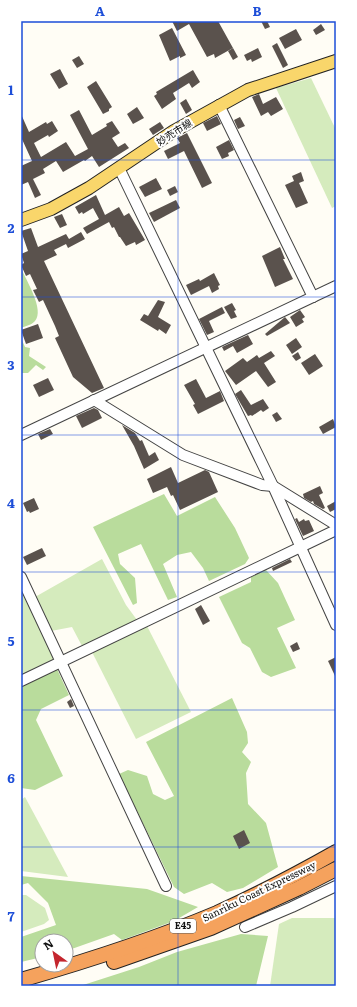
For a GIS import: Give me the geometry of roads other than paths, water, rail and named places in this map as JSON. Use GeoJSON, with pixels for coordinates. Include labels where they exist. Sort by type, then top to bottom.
{"type":"FeatureCollection","features":[{"type":"Feature","properties":{"kind":"highway","name":"Sanriku Coast Expressway"},"geometry":{"type":"LineString","coordinates":[[21,980],[112,953],[216,913],[295,875],[336,852]]}},
{"type":"Feature","properties":{"kind":"highway","name":"Sanriku Coast Expressway"},"geometry":{"type":"LineString","coordinates":[[27,986],[118,961],[211,928],[299,888],[336,869]]}},
{"type":"Feature","properties":{"kind":"main road","name":"妙売市線"},"geometry":{"type":"LineString","coordinates":[[21,220],[51,209],[88,188],[174,131],[248,90],[336,61]]}},
{"type":"Feature","properties":{"kind":"street"},"geometry":{"type":"LineString","coordinates":[[219,105],[313,297]]}},
{"type":"Feature","properties":{"kind":"street"},"geometry":{"type":"LineString","coordinates":[[119,168],[206,347],[336,625]]}},
{"type":"Feature","properties":{"kind":"street"},"geometry":{"type":"LineString","coordinates":[[21,435],[336,286]]}},
{"type":"Feature","properties":{"kind":"street"},"geometry":{"type":"LineString","coordinates":[[94,400],[183,455],[262,485],[272,486],[336,525]]}},
{"type":"Feature","properties":{"kind":"street"},"geometry":{"type":"LineString","coordinates":[[21,681],[336,530]]}},
{"type":"Feature","properties":{"kind":"street"},"geometry":{"type":"LineString","coordinates":[[21,577],[166,886]]}},
{"type":"Feature","properties":{"kind":"street"},"geometry":{"type":"LineString","coordinates":[[245,927],[336,886]]}}]}
